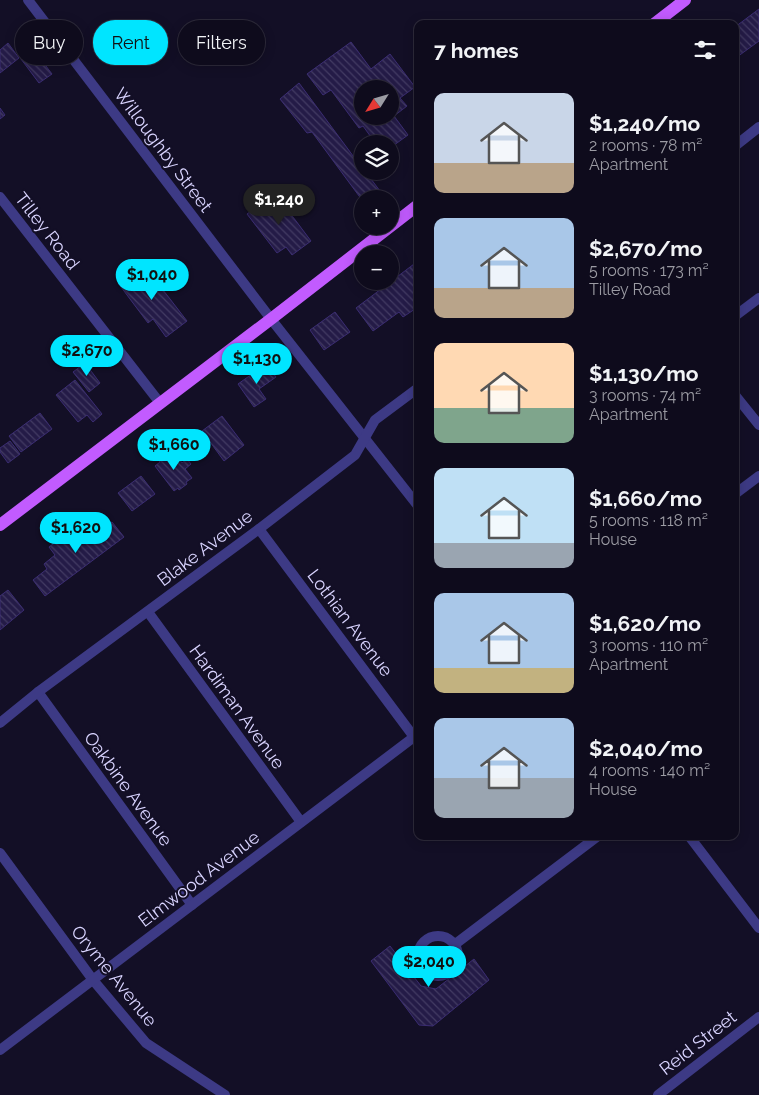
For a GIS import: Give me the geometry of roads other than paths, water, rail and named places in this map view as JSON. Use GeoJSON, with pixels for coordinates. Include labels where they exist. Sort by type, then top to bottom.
{"type":"FeatureCollection","features":[{"type":"Feature","properties":{"kind":"main road"},"geometry":{"type":"LineString","coordinates":[[659,20],[685,0]]}},
{"type":"Feature","properties":{"kind":"main road"},"geometry":{"type":"LineString","coordinates":[[0,525],[272,319],[414,208]]}},
{"type":"Feature","properties":{"kind":"street","name":"Willoughby Street"},"geometry":{"type":"LineString","coordinates":[[28,0],[414,501]]}},
{"type":"Feature","properties":{"kind":"street"},"geometry":{"type":"LineString","coordinates":[[739,143],[759,127]]}},
{"type":"Feature","properties":{"kind":"street","name":"Tilley Road"},"geometry":{"type":"LineString","coordinates":[[0,197],[160,403]]}},
{"type":"Feature","properties":{"kind":"street"},"geometry":{"type":"LineString","coordinates":[[739,313],[759,298]]}},
{"type":"Feature","properties":{"kind":"street","name":"Blake Avenue"},"geometry":{"type":"LineString","coordinates":[[0,723],[38,692],[148,612],[355,454],[375,420],[414,391]]}},
{"type":"Feature","properties":{"kind":"street"},"geometry":{"type":"LineString","coordinates":[[739,400],[759,425]]}},
{"type":"Feature","properties":{"kind":"street"},"geometry":{"type":"LineString","coordinates":[[739,491],[759,476]]}},
{"type":"Feature","properties":{"kind":"street","name":"Lothian Avenue"},"geometry":{"type":"LineString","coordinates":[[259,528],[414,732]]}},
{"type":"Feature","properties":{"kind":"street","name":"Hardiman Avenue"},"geometry":{"type":"LineString","coordinates":[[148,612],[301,822]]}},
{"type":"Feature","properties":{"kind":"street","name":"Oakbine Avenue"},"geometry":{"type":"LineString","coordinates":[[38,692],[192,905]]}},
{"type":"Feature","properties":{"kind":"street","name":"Elmwood Avenue"},"geometry":{"type":"LineString","coordinates":[[0,1050],[414,737]]}},
{"type":"Feature","properties":{"kind":"street"},"geometry":{"type":"LineString","coordinates":[[454,945],[593,840]]}},
{"type":"Feature","properties":{"kind":"street"},"geometry":{"type":"LineString","coordinates":[[692,840],[759,928]]}},
{"type":"Feature","properties":{"kind":"street","name":"Oryme Avenue"},"geometry":{"type":"LineString","coordinates":[[0,854],[92,980],[146,1043],[225,1095]]}},
{"type":"Feature","properties":{"kind":"street","name":"Reid Street"},"geometry":{"type":"LineString","coordinates":[[658,1095],[759,1017]]}}]}
